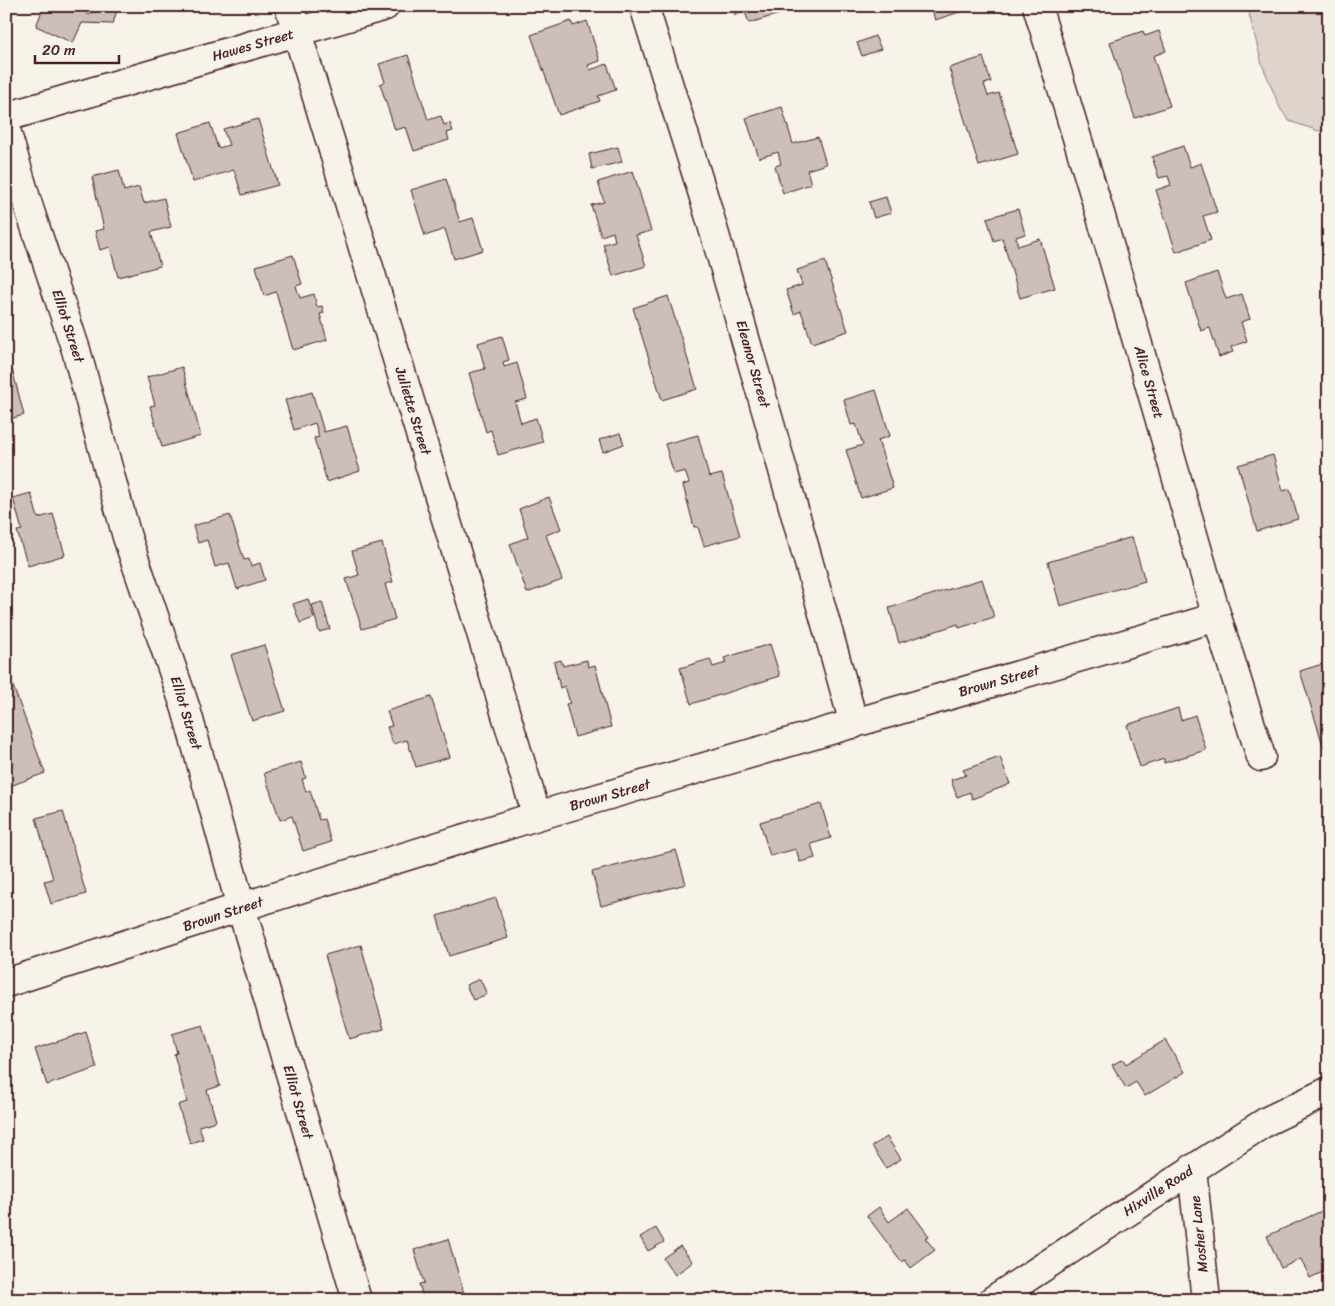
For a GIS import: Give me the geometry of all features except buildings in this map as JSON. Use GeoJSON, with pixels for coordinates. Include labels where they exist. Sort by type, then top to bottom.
{"type":"FeatureCollection","features":[{"type":"Feature","properties":{"kind":"street","name":"Juliette Street"},"geometry":{"type":"LineString","coordinates":[[289,6],[538,816]]}},
{"type":"Feature","properties":{"kind":"street","name":"Hawes Street"},"geometry":{"type":"LineString","coordinates":[[6,117],[384,6]]}},
{"type":"Feature","properties":{"kind":"street","name":"Eleanor Street"},"geometry":{"type":"LineString","coordinates":[[644,6],[706,204],[854,724]]}},
{"type":"Feature","properties":{"kind":"street","name":"Alice Street"},"geometry":{"type":"LineString","coordinates":[[1037,6],[1099,210],[1217,618],[1261,757]]}},
{"type":"Feature","properties":{"kind":"street","name":"Elliot Street"},"geometry":{"type":"LineString","coordinates":[[6,130],[28,205],[76,350],[127,536],[186,709],[241,907],[357,1300]]}},
{"type":"Feature","properties":{"kind":"street","name":"Brown Street"},"geometry":{"type":"LineString","coordinates":[[6,983],[241,907],[538,816],[1217,618]]}},
{"type":"Feature","properties":{"kind":"street","name":"Hixville Road"},"geometry":{"type":"LineString","coordinates":[[993,1300],[1267,1121],[1329,1090]]}},
{"type":"Feature","properties":{"kind":"street","name":"Mosher Lane"},"geometry":{"type":"LineString","coordinates":[[1192,1169],[1206,1300]]}},
{"type":"Feature","properties":{"kind":"shaded area"},"geometry":{"type":"Polygon","coordinates":[[[1247,6],[1329,6],[1329,130],[1319,131],[1289,121],[1280,108],[1262,64],[1247,6]]]}}]}
